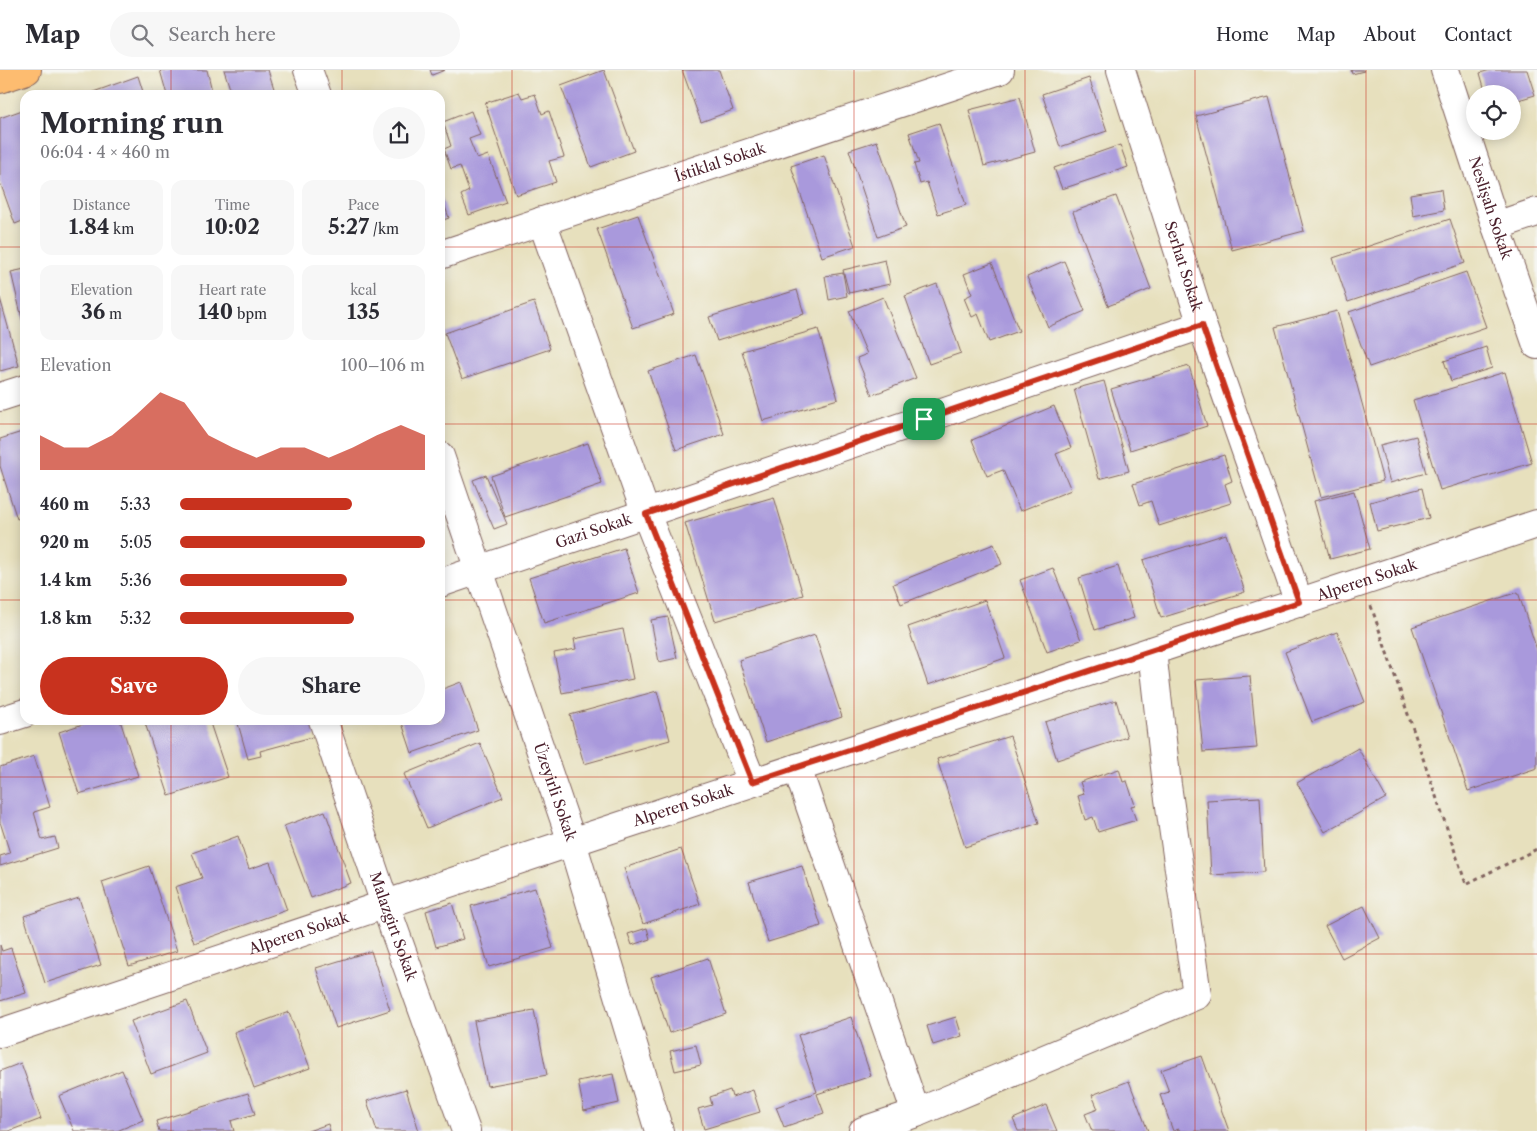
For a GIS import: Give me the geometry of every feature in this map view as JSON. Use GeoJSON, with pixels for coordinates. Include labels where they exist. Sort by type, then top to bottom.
{"type":"FeatureCollection","features":[{"type":"Feature","properties":{"kind":"main road"},"geometry":{"type":"LineString","coordinates":[[0,79],[27,70]]}},
{"type":"Feature","properties":{"kind":"street"},"geometry":{"type":"LineString","coordinates":[[308,70],[315,90]]}},
{"type":"Feature","properties":{"kind":"street","name":"İstiklal Sokak"},"geometry":{"type":"LineString","coordinates":[[445,253],[1000,70]]}},
{"type":"Feature","properties":{"kind":"street","name":"Serhat Sokak"},"geometry":{"type":"LineString","coordinates":[[1121,70],[1202,325],[1299,602]]}},
{"type":"Feature","properties":{"kind":"street","name":"Neslişah Sokak"},"geometry":{"type":"LineString","coordinates":[[1445,70],[1537,345]]}},
{"type":"Feature","properties":{"kind":"street"},"geometry":{"type":"LineString","coordinates":[[1496,226],[1537,212]]}},
{"type":"Feature","properties":{"kind":"street"},"geometry":{"type":"LineString","coordinates":[[542,222],[646,514],[752,782]]}},
{"type":"Feature","properties":{"kind":"street","name":"Gazi Sokak"},"geometry":{"type":"LineString","coordinates":[[445,581],[1202,325]]}},
{"type":"Feature","properties":{"kind":"street"},"geometry":{"type":"LineString","coordinates":[[0,397],[20,391]]}},
{"type":"Feature","properties":{"kind":"street","name":"Üzeyirli Sokak"},"geometry":{"type":"LineString","coordinates":[[445,471],[572,842],[657,1131]]}},
{"type":"Feature","properties":{"kind":"street","name":"Alperen Sokak"},"geometry":{"type":"LineString","coordinates":[[0,1033],[752,782],[1537,524]]}},
{"type":"Feature","properties":{"kind":"street"},"geometry":{"type":"LineString","coordinates":[[864,1131],[916,1113],[1197,996],[1167,785],[1152,651]]}},
{"type":"Feature","properties":{"kind":"street"},"geometry":{"type":"LineString","coordinates":[[0,721],[20,715]]}},
{"type":"Feature","properties":{"kind":"street","name":"Malazgirt Sokak"},"geometry":{"type":"LineString","coordinates":[[325,725],[385,904],[466,1131]]}},
{"type":"Feature","properties":{"kind":"street"},"geometry":{"type":"LineString","coordinates":[[797,768],[916,1113]]}},
{"type":"Feature","properties":{"kind":"path"},"geometry":{"type":"LineString","coordinates":[[1363,582],[1466,884],[1537,849]]}},
{"type":"Feature","properties":{"kind":"building"},"geometry":{"type":"Polygon","coordinates":[[[160,70],[207,70],[212,90],[166,90],[160,70]]]}},
{"type":"Feature","properties":{"kind":"building"},"geometry":{"type":"Polygon","coordinates":[[[224,70],[268,70],[274,90],[230,90],[224,70]]]}},
{"type":"Feature","properties":{"kind":"building"},"geometry":{"type":"Polygon","coordinates":[[[430,70],[445,70],[432,75],[430,70]]]}},
{"type":"Feature","properties":{"kind":"building"},"geometry":{"type":"Polygon","coordinates":[[[604,70],[634,151],[591,167],[561,86],[604,70]]]}},
{"type":"Feature","properties":{"kind":"building"},"geometry":{"type":"Polygon","coordinates":[[[682,70],[719,70],[733,110],[701,122],[682,70]]]}},
{"type":"Feature","properties":{"kind":"building"},"geometry":{"type":"Polygon","coordinates":[[[1351,70],[1363,70],[1364,71],[1352,74],[1351,70]]]}},
{"type":"Feature","properties":{"kind":"building"},"geometry":{"type":"Polygon","coordinates":[[[1490,70],[1527,70],[1535,95],[1521,99],[1521,85],[1483,85],[1480,73],[1490,70]]]}},
{"type":"Feature","properties":{"kind":"building"},"geometry":{"type":"Polygon","coordinates":[[[138,76],[142,90],[99,90],[138,76]]]}},
{"type":"Feature","properties":{"kind":"building"},"geometry":{"type":"Polygon","coordinates":[[[1089,78],[1107,131],[1060,147],[1042,94],[1089,78]]]}},
{"type":"Feature","properties":{"kind":"building"},"geometry":{"type":"Polygon","coordinates":[[[519,92],[522,98],[535,94],[542,114],[549,111],[564,157],[549,161],[556,182],[516,195],[485,103],[519,92]]]}},
{"type":"Feature","properties":{"kind":"building"},"geometry":{"type":"Polygon","coordinates":[[[1020,97],[1035,152],[984,166],[969,110],[1020,97]]]}},
{"type":"Feature","properties":{"kind":"building"},"geometry":{"type":"Polygon","coordinates":[[[1269,97],[1304,231],[1232,250],[1196,116],[1269,97]]]}},
{"type":"Feature","properties":{"kind":"building"},"geometry":{"type":"Polygon","coordinates":[[[20,111],[20,222],[15,224],[0,182],[0,118],[20,111]]]}},
{"type":"Feature","properties":{"kind":"building"},"geometry":{"type":"Polygon","coordinates":[[[471,111],[480,135],[469,139],[477,159],[488,155],[506,202],[469,215],[461,195],[469,191],[460,166],[451,169],[445,152],[445,149],[451,146],[445,128],[445,121],[471,111]]]}},
{"type":"Feature","properties":{"kind":"building"},"geometry":{"type":"Polygon","coordinates":[[[939,123],[966,205],[938,214],[927,182],[920,184],[914,164],[919,163],[909,133],[939,123]]]}},
{"type":"Feature","properties":{"kind":"building"},"geometry":{"type":"Polygon","coordinates":[[[877,141],[906,227],[878,237],[849,150],[877,141]]]}},
{"type":"Feature","properties":{"kind":"building"},"geometry":{"type":"Polygon","coordinates":[[[1120,145],[1128,167],[1062,189],[1054,168],[1120,145]]]}},
{"type":"Feature","properties":{"kind":"building"},"geometry":{"type":"Polygon","coordinates":[[[824,155],[855,246],[822,257],[791,166],[824,155]]]}},
{"type":"Feature","properties":{"kind":"building"},"geometry":{"type":"Polygon","coordinates":[[[1441,189],[1444,210],[1413,216],[1410,194],[1441,189]]]}},
{"type":"Feature","properties":{"kind":"building"},"geometry":{"type":"Polygon","coordinates":[[[1116,196],[1151,289],[1108,306],[1073,212],[1116,196]]]}},
{"type":"Feature","properties":{"kind":"building"},"geometry":{"type":"Polygon","coordinates":[[[445,206],[449,218],[445,219],[445,206]]]}},
{"type":"Feature","properties":{"kind":"building"},"geometry":{"type":"Polygon","coordinates":[[[638,215],[674,314],[633,328],[597,229],[638,215]]]}},
{"type":"Feature","properties":{"kind":"building"},"geometry":{"type":"Polygon","coordinates":[[[1450,219],[1465,263],[1348,302],[1333,258],[1450,219]]]}},
{"type":"Feature","properties":{"kind":"building"},"geometry":{"type":"Polygon","coordinates":[[[885,260],[890,284],[849,293],[843,270],[885,260]]]}},
{"type":"Feature","properties":{"kind":"building"},"geometry":{"type":"Polygon","coordinates":[[[1064,261],[1085,311],[1048,327],[1027,277],[1064,261]]]}},
{"type":"Feature","properties":{"kind":"building"},"geometry":{"type":"Polygon","coordinates":[[[992,263],[1019,331],[989,342],[978,314],[972,317],[964,298],[972,294],[964,274],[992,263]]]}},
{"type":"Feature","properties":{"kind":"building"},"geometry":{"type":"Polygon","coordinates":[[[20,270],[20,310],[11,272],[20,270]]]}},
{"type":"Feature","properties":{"kind":"building"},"geometry":{"type":"Polygon","coordinates":[[[1466,272],[1486,327],[1369,367],[1349,312],[1466,272]]]}},
{"type":"Feature","properties":{"kind":"building"},"geometry":{"type":"Polygon","coordinates":[[[843,273],[847,296],[829,300],[825,276],[843,273]]]}},
{"type":"Feature","properties":{"kind":"building"},"geometry":{"type":"Polygon","coordinates":[[[937,284],[961,353],[929,364],[905,296],[937,284]]]}},
{"type":"Feature","properties":{"kind":"building"},"geometry":{"type":"Polygon","coordinates":[[[797,290],[804,314],[717,341],[709,317],[797,290]]]}},
{"type":"Feature","properties":{"kind":"building"},"geometry":{"type":"Polygon","coordinates":[[[883,297],[916,378],[872,395],[857,358],[867,354],[849,311],[883,297]]]}},
{"type":"Feature","properties":{"kind":"building"},"geometry":{"type":"Polygon","coordinates":[[[0,298],[19,366],[0,371],[0,298]]]}},
{"type":"Feature","properties":{"kind":"building"},"geometry":{"type":"Polygon","coordinates":[[[534,302],[550,349],[462,379],[445,333],[534,302]]]}},
{"type":"Feature","properties":{"kind":"building"},"geometry":{"type":"Polygon","coordinates":[[[1337,311],[1383,481],[1321,497],[1275,327],[1337,311]]]}},
{"type":"Feature","properties":{"kind":"building"},"geometry":{"type":"Polygon","coordinates":[[[818,329],[838,399],[763,421],[742,351],[818,329]]]}},
{"type":"Feature","properties":{"kind":"building"},"geometry":{"type":"Polygon","coordinates":[[[1486,347],[1492,368],[1451,381],[1444,361],[1486,347]]]}},
{"type":"Feature","properties":{"kind":"building"},"geometry":{"type":"Polygon","coordinates":[[[696,355],[724,434],[676,450],[648,371],[696,355]]]}},
{"type":"Feature","properties":{"kind":"building"},"geometry":{"type":"Polygon","coordinates":[[[1189,366],[1207,426],[1130,450],[1111,389],[1189,366]]]}},
{"type":"Feature","properties":{"kind":"building"},"geometry":{"type":"Polygon","coordinates":[[[1505,372],[1532,463],[1440,490],[1413,400],[1505,372]]]}},
{"type":"Feature","properties":{"kind":"building"},"geometry":{"type":"Polygon","coordinates":[[[1104,381],[1129,471],[1099,479],[1074,389],[1104,381]]]}},
{"type":"Feature","properties":{"kind":"building"},"geometry":{"type":"Polygon","coordinates":[[[1054,406],[1071,448],[1056,454],[1071,490],[1020,511],[1003,470],[987,476],[972,440],[1054,406]]]}},
{"type":"Feature","properties":{"kind":"building"},"geometry":{"type":"Polygon","coordinates":[[[20,433],[20,518],[17,519],[0,466],[0,439],[20,433]]]}},
{"type":"Feature","properties":{"kind":"building"},"geometry":{"type":"Polygon","coordinates":[[[1416,436],[1426,473],[1390,483],[1380,445],[1416,436]]]}},
{"type":"Feature","properties":{"kind":"building"},"geometry":{"type":"Polygon","coordinates":[[[588,443],[602,484],[505,517],[491,476],[588,443]]]}},
{"type":"Feature","properties":{"kind":"building"},"geometry":{"type":"Polygon","coordinates":[[[1224,455],[1232,481],[1225,484],[1231,503],[1159,526],[1151,501],[1140,505],[1133,484],[1224,455]]]}},
{"type":"Feature","properties":{"kind":"building"},"geometry":{"type":"Polygon","coordinates":[[[486,475],[507,524],[494,529],[473,480],[486,475]]]}},
{"type":"Feature","properties":{"kind":"building"},"geometry":{"type":"Polygon","coordinates":[[[1422,488],[1429,518],[1377,531],[1370,502],[1422,488]]]}},
{"type":"Feature","properties":{"kind":"building"},"geometry":{"type":"Polygon","coordinates":[[[1354,491],[1370,549],[1330,559],[1314,501],[1354,491]]]}},
{"type":"Feature","properties":{"kind":"building"},"geometry":{"type":"Polygon","coordinates":[[[774,497],[803,595],[715,621],[685,523],[774,497]]]}},
{"type":"Feature","properties":{"kind":"building"},"geometry":{"type":"Polygon","coordinates":[[[1226,534],[1245,592],[1161,618],[1143,560],[1226,534]]]}},
{"type":"Feature","properties":{"kind":"building"},"geometry":{"type":"Polygon","coordinates":[[[994,544],[1002,564],[901,604],[893,584],[994,544]]]}},
{"type":"Feature","properties":{"kind":"building"},"geometry":{"type":"Polygon","coordinates":[[[624,548],[639,593],[544,623],[529,578],[624,548]]]}},
{"type":"Feature","properties":{"kind":"building"},"geometry":{"type":"Polygon","coordinates":[[[1118,566],[1134,618],[1095,630],[1079,578],[1118,566]]]}},
{"type":"Feature","properties":{"kind":"building"},"geometry":{"type":"Polygon","coordinates":[[[1053,568],[1081,640],[1047,652],[1020,580],[1053,568]]]}},
{"type":"Feature","properties":{"kind":"building"},"geometry":{"type":"Polygon","coordinates":[[[1518,592],[1537,650],[1537,768],[1468,791],[1412,627],[1518,592]]]}},
{"type":"Feature","properties":{"kind":"building"},"geometry":{"type":"Polygon","coordinates":[[[985,600],[1005,658],[928,685],[908,627],[985,600]]]}},
{"type":"Feature","properties":{"kind":"building"},"geometry":{"type":"Polygon","coordinates":[[[668,617],[677,658],[659,662],[651,620],[668,617]]]}},
{"type":"Feature","properties":{"kind":"building"},"geometry":{"type":"Polygon","coordinates":[[[623,629],[633,679],[562,693],[554,653],[576,649],[574,639],[623,629]]]}},
{"type":"Feature","properties":{"kind":"building"},"geometry":{"type":"Polygon","coordinates":[[[1337,632],[1365,702],[1312,722],[1285,652],[1337,632]]]}},
{"type":"Feature","properties":{"kind":"building"},"geometry":{"type":"Polygon","coordinates":[[[815,635],[842,717],[766,742],[739,660],[815,635]]]}},
{"type":"Feature","properties":{"kind":"building"},"geometry":{"type":"Polygon","coordinates":[[[1250,676],[1257,748],[1203,752],[1196,680],[1250,676]]]}},
{"type":"Feature","properties":{"kind":"building"},"geometry":{"type":"Polygon","coordinates":[[[461,682],[478,730],[412,753],[403,725],[445,725],[445,688],[461,682]]]}},
{"type":"Feature","properties":{"kind":"building"},"geometry":{"type":"Polygon","coordinates":[[[657,691],[670,740],[584,764],[570,715],[657,691]]]}},
{"type":"Feature","properties":{"kind":"building"},"geometry":{"type":"Polygon","coordinates":[[[1116,700],[1127,737],[1057,760],[1045,722],[1116,700]]]}},
{"type":"Feature","properties":{"kind":"building"},"geometry":{"type":"Polygon","coordinates":[[[80,725],[122,725],[138,776],[79,794],[59,732],[80,725]]]}},
{"type":"Feature","properties":{"kind":"building"},"geometry":{"type":"Polygon","coordinates":[[[146,725],[211,725],[228,777],[169,796],[146,725]]]}},
{"type":"Feature","properties":{"kind":"building"},"geometry":{"type":"Polygon","coordinates":[[[238,725],[313,725],[316,736],[260,751],[261,756],[248,759],[238,725]]]}},
{"type":"Feature","properties":{"kind":"building"},"geometry":{"type":"Polygon","coordinates":[[[1010,736],[1039,823],[965,847],[937,759],[1010,736]]]}},
{"type":"Feature","properties":{"kind":"building"},"geometry":{"type":"Polygon","coordinates":[[[480,743],[503,797],[427,828],[404,774],[480,743]]]}},
{"type":"Feature","properties":{"kind":"building"},"geometry":{"type":"Polygon","coordinates":[[[1358,748],[1386,798],[1325,832],[1297,783],[1358,748]]]}},
{"type":"Feature","properties":{"kind":"building"},"geometry":{"type":"Polygon","coordinates":[[[34,756],[50,807],[34,812],[42,840],[55,837],[58,848],[0,866],[0,856],[10,853],[0,822],[0,767],[34,756]]]}},
{"type":"Feature","properties":{"kind":"building"},"geometry":{"type":"Polygon","coordinates":[[[1119,769],[1123,782],[1127,781],[1135,805],[1131,806],[1136,820],[1098,832],[1093,817],[1085,820],[1078,796],[1084,794],[1080,782],[1119,769]]]}},
{"type":"Feature","properties":{"kind":"building"},"geometry":{"type":"Polygon","coordinates":[[[1260,797],[1264,872],[1211,875],[1207,800],[1260,797]]]}},
{"type":"Feature","properties":{"kind":"building"},"geometry":{"type":"Polygon","coordinates":[[[325,811],[351,883],[311,898],[284,826],[325,811]]]}},
{"type":"Feature","properties":{"kind":"building"},"geometry":{"type":"Polygon","coordinates":[[[238,836],[249,869],[270,862],[287,910],[194,943],[175,887],[202,878],[192,853],[238,836]]]}},
{"type":"Feature","properties":{"kind":"building"},"geometry":{"type":"Polygon","coordinates":[[[681,849],[700,904],[643,924],[624,868],[681,849]]]}},
{"type":"Feature","properties":{"kind":"building"},"geometry":{"type":"Polygon","coordinates":[[[149,866],[177,951],[129,966],[102,882],[149,866]]]}},
{"type":"Feature","properties":{"kind":"building"},"geometry":{"type":"Polygon","coordinates":[[[802,866],[821,926],[768,942],[749,882],[802,866]]]}},
{"type":"Feature","properties":{"kind":"building"},"geometry":{"type":"Polygon","coordinates":[[[535,888],[553,948],[489,967],[471,906],[535,888]]]}},
{"type":"Feature","properties":{"kind":"building"},"geometry":{"type":"Polygon","coordinates":[[[79,898],[101,965],[45,983],[24,916],[79,898]]]}},
{"type":"Feature","properties":{"kind":"building"},"geometry":{"type":"Polygon","coordinates":[[[452,903],[463,939],[436,947],[426,911],[452,903]]]}},
{"type":"Feature","properties":{"kind":"building"},"geometry":{"type":"Polygon","coordinates":[[[1364,906],[1380,938],[1342,958],[1325,926],[1364,906]]]}},
{"type":"Feature","properties":{"kind":"building"},"geometry":{"type":"Polygon","coordinates":[[[647,928],[650,939],[632,945],[628,934],[647,928]]]}},
{"type":"Feature","properties":{"kind":"building"},"geometry":{"type":"Polygon","coordinates":[[[0,945],[2,951],[11,948],[26,993],[0,1001],[0,945]]]}},
{"type":"Feature","properties":{"kind":"building"},"geometry":{"type":"Polygon","coordinates":[[[371,951],[390,1010],[336,1028],[316,968],[371,951]]]}},
{"type":"Feature","properties":{"kind":"building"},"geometry":{"type":"Polygon","coordinates":[[[708,958],[726,1014],[669,1033],[651,977],[708,958]]]}},
{"type":"Feature","properties":{"kind":"building"},"geometry":{"type":"Polygon","coordinates":[[[187,1001],[207,1053],[151,1074],[131,1021],[187,1001]]]}},
{"type":"Feature","properties":{"kind":"building"},"geometry":{"type":"Polygon","coordinates":[[[534,1010],[547,1075],[487,1086],[474,1021],[534,1010]]]}},
{"type":"Feature","properties":{"kind":"building"},"geometry":{"type":"Polygon","coordinates":[[[289,1012],[310,1068],[254,1088],[234,1032],[289,1012]]]}},
{"type":"Feature","properties":{"kind":"building"},"geometry":{"type":"Polygon","coordinates":[[[851,1017],[871,1076],[817,1094],[824,1113],[784,1127],[776,1107],[817,1092],[798,1035],[851,1017]]]}},
{"type":"Feature","properties":{"kind":"building"},"geometry":{"type":"Polygon","coordinates":[[[956,1017],[962,1036],[933,1045],[927,1026],[956,1017]]]}},
{"type":"Feature","properties":{"kind":"building"},"geometry":{"type":"Polygon","coordinates":[[[696,1045],[701,1065],[675,1071],[670,1051],[696,1045]]]}},
{"type":"Feature","properties":{"kind":"building"},"geometry":{"type":"Polygon","coordinates":[[[1202,1056],[1229,1131],[1180,1131],[1179,1129],[1173,1131],[1160,1095],[1169,1092],[1161,1070],[1202,1056]]]}},
{"type":"Feature","properties":{"kind":"building"},"geometry":{"type":"Polygon","coordinates":[[[21,1063],[41,1119],[9,1131],[0,1131],[0,1071],[21,1063]]]}},
{"type":"Feature","properties":{"kind":"building"},"geometry":{"type":"Polygon","coordinates":[[[122,1070],[143,1120],[117,1131],[74,1131],[59,1096],[122,1070]]]}},
{"type":"Feature","properties":{"kind":"building"},"geometry":{"type":"Polygon","coordinates":[[[613,1074],[619,1103],[584,1111],[578,1081],[613,1074]]]}},
{"type":"Feature","properties":{"kind":"building"},"geometry":{"type":"Polygon","coordinates":[[[1129,1081],[1148,1131],[1092,1131],[1085,1114],[1098,1109],[1092,1095],[1129,1081]]]}},
{"type":"Feature","properties":{"kind":"building"},"geometry":{"type":"Polygon","coordinates":[[[406,1089],[419,1131],[377,1131],[367,1101],[406,1089]]]}},
{"type":"Feature","properties":{"kind":"building"},"geometry":{"type":"Polygon","coordinates":[[[730,1090],[732,1097],[753,1090],[760,1112],[704,1129],[698,1109],[712,1105],[710,1097],[730,1090]]]}},
{"type":"Feature","properties":{"kind":"building"},"geometry":{"type":"Polygon","coordinates":[[[248,1093],[255,1114],[231,1121],[234,1131],[159,1131],[156,1121],[248,1093]]]}},
{"type":"Feature","properties":{"kind":"building"},"geometry":{"type":"Polygon","coordinates":[[[1046,1105],[1057,1131],[1018,1131],[1013,1119],[1046,1105]]]}},
{"type":"Feature","properties":{"kind":"building"},"geometry":{"type":"Polygon","coordinates":[[[328,1124],[330,1131],[308,1131],[328,1124]]]}},
{"type":"Feature","properties":{"kind":"route"},"geometry":{"type":"LineString","coordinates":[[1202,325],[1299,602],[752,782],[646,514],[924,419],[1202,325]]}}]}
